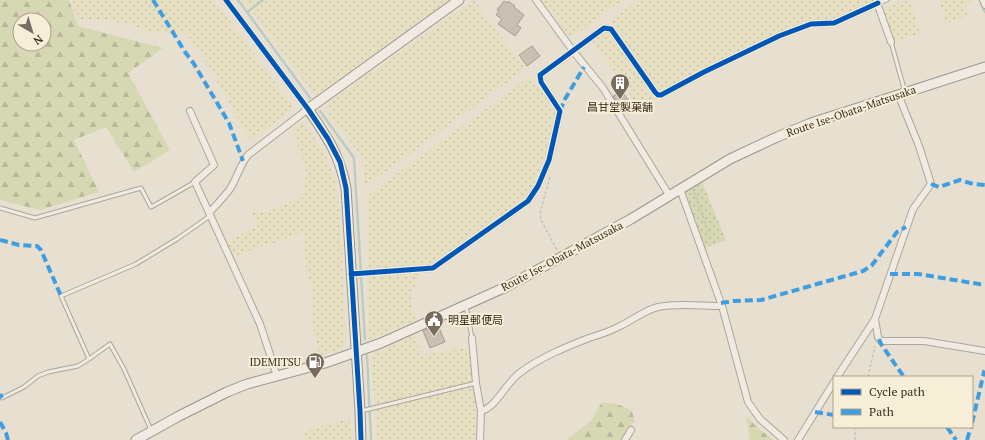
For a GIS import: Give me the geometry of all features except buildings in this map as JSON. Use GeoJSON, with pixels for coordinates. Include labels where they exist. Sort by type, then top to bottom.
{"type":"FeatureCollection","features":[{"type":"Feature","properties":{"kind":"main road"},"geometry":{"type":"LineString","coordinates":[[361,440],[363,410],[356,352],[354,274],[346,188],[335,152],[308,109],[459,0]]}},
{"type":"Feature","properties":{"kind":"main road","name":"Route Ise-Obata-Matsusaka"},"geometry":{"type":"LineString","coordinates":[[136,440],[227,392],[247,384],[325,363],[381,343],[508,286],[631,219],[730,159],[811,122],[985,67]]}},
{"type":"Feature","properties":{"kind":"street"},"geometry":{"type":"LineString","coordinates":[[210,215],[230,189],[248,155],[308,109],[226,0]]}},
{"type":"Feature","properties":{"kind":"street"},"geometry":{"type":"LineString","coordinates":[[536,0],[573,51],[600,84],[669,195]]}},
{"type":"Feature","properties":{"kind":"street"},"geometry":{"type":"LineString","coordinates":[[983,0],[985,4]]}},
{"type":"Feature","properties":{"kind":"street"},"geometry":{"type":"LineString","coordinates":[[354,274],[429,269],[438,265],[528,202],[538,186],[549,160],[560,111],[541,82],[540,76],[604,28],[611,29],[658,95],[661,95],[704,72],[779,36],[810,24],[834,23],[877,1],[890,42]]}},
{"type":"Feature","properties":{"kind":"street"},"geometry":{"type":"LineString","coordinates":[[838,376],[875,319],[913,209],[931,184],[902,93]]}},
{"type":"Feature","properties":{"kind":"street"},"geometry":{"type":"LineString","coordinates":[[190,111],[214,165],[195,182],[260,324],[277,376]]}},
{"type":"Feature","properties":{"kind":"street"},"geometry":{"type":"LineString","coordinates":[[680,188],[722,306],[748,402],[764,423],[784,440]]}},
{"type":"Feature","properties":{"kind":"street"},"geometry":{"type":"LineString","coordinates":[[481,411],[487,410],[516,375],[532,364],[571,345],[619,327],[657,307],[722,306]]}},
{"type":"Feature","properties":{"kind":"street"},"geometry":{"type":"LineString","coordinates":[[875,319],[878,339],[886,341],[924,341],[985,351]]}},
{"type":"Feature","properties":{"kind":"street"},"geometry":{"type":"LineString","coordinates":[[472,338],[476,383],[481,411],[480,440]]}},
{"type":"Feature","properties":{"kind":"street"},"geometry":{"type":"LineString","coordinates":[[798,440],[833,384]]}},
{"type":"Feature","properties":{"kind":"street"},"geometry":{"type":"LineString","coordinates":[[625,440],[631,430]]}},
{"type":"Feature","properties":{"kind":"lane"},"geometry":{"type":"LineString","coordinates":[[877,1],[886,0]]}},
{"type":"Feature","properties":{"kind":"lane"},"geometry":{"type":"LineString","coordinates":[[890,42],[902,93]]}},
{"type":"Feature","properties":{"kind":"lane"},"geometry":{"type":"LineString","coordinates":[[0,208],[36,218],[141,188],[151,207],[195,182]]}},
{"type":"Feature","properties":{"kind":"lane"},"geometry":{"type":"LineString","coordinates":[[89,359],[61,296],[136,264],[177,240],[210,215]]}},
{"type":"Feature","properties":{"kind":"lane"},"geometry":{"type":"LineString","coordinates":[[466,304],[472,338]]}},
{"type":"Feature","properties":{"kind":"lane"},"geometry":{"type":"LineString","coordinates":[[2,398],[24,387],[38,376],[48,372],[78,366],[110,344],[124,368],[152,431]]}},
{"type":"Feature","properties":{"kind":"lane"},"geometry":{"type":"LineString","coordinates":[[363,410],[476,383]]}},
{"type":"Feature","properties":{"kind":"path"},"geometry":{"type":"LineString","coordinates":[[549,160],[552,166],[549,184],[540,213],[560,258]]}},
{"type":"Feature","properties":{"kind":"path"},"geometry":{"type":"LineString","coordinates":[[690,182],[708,231],[705,236],[699,240]]}},
{"type":"Feature","properties":{"kind":"path"},"geometry":{"type":"LineString","coordinates":[[868,376],[878,339]]}},
{"type":"Feature","properties":{"kind":"path"},"geometry":{"type":"LineString","coordinates":[[855,440],[856,428]]}},
{"type":"Feature","properties":{"kind":"shaded area"},"geometry":{"type":"Polygon","coordinates":[[[72,0],[214,0],[294,108],[252,140],[247,135],[212,71],[186,33],[150,33],[129,23],[112,22],[110,19],[80,21],[76,18],[72,0]]]}},
{"type":"Feature","properties":{"kind":"shaded area"},"geometry":{"type":"Polygon","coordinates":[[[243,0],[449,0],[316,95],[243,0]]]}},
{"type":"Feature","properties":{"kind":"shaded area"},"geometry":{"type":"Polygon","coordinates":[[[474,0],[525,69],[365,187],[362,158],[327,112],[327,104],[474,0]]]}},
{"type":"Feature","properties":{"kind":"shaded area"},"geometry":{"type":"Polygon","coordinates":[[[542,0],[623,0],[570,38],[542,0]]]}},
{"type":"Feature","properties":{"kind":"shaded area"},"geometry":{"type":"Polygon","coordinates":[[[639,0],[871,0],[872,2],[833,20],[815,19],[776,34],[662,91],[658,90],[613,24],[612,19],[639,0]]]}},
{"type":"Feature","properties":{"kind":"shaded area"},"geometry":{"type":"Polygon","coordinates":[[[905,0],[910,0],[921,33],[895,42],[883,8],[905,0]]]}},
{"type":"Feature","properties":{"kind":"shaded area"},"geometry":{"type":"Polygon","coordinates":[[[939,0],[974,0],[965,5],[969,16],[946,23],[939,0]]]}},
{"type":"Feature","properties":{"kind":"shaded area"},"geometry":{"type":"Polygon","coordinates":[[[605,31],[610,32],[655,99],[640,109],[593,41],[605,31]]]}},
{"type":"Feature","properties":{"kind":"shaded area"},"geometry":{"type":"Polygon","coordinates":[[[531,76],[555,108],[556,115],[545,158],[523,200],[431,264],[368,268],[367,196],[531,76]]]}},
{"type":"Feature","properties":{"kind":"shaded area"},"geometry":{"type":"Polygon","coordinates":[[[303,122],[323,151],[332,168],[337,189],[340,214],[346,343],[343,349],[319,356],[312,318],[311,284],[307,279],[304,232],[268,245],[264,245],[232,258],[225,241],[258,227],[251,211],[265,212],[303,197],[303,186],[307,174],[293,129],[303,122]]]}},
{"type":"Feature","properties":{"kind":"shaded area"},"geometry":{"type":"Polygon","coordinates":[[[420,274],[410,300],[416,320],[368,340],[367,277],[420,274]]]}},
{"type":"Feature","properties":{"kind":"shaded area"},"geometry":{"type":"Polygon","coordinates":[[[414,335],[422,355],[471,347],[476,417],[475,440],[377,440],[371,356],[414,335]]]}},
{"type":"Feature","properties":{"kind":"shaded area"},"geometry":{"type":"Polygon","coordinates":[[[350,418],[351,440],[305,440],[303,432],[350,418]]]}},
{"type":"Feature","properties":{"kind":"green space"},"geometry":{"type":"Polygon","coordinates":[[[0,0],[69,0],[78,26],[163,48],[128,73],[170,150],[134,172],[106,127],[74,140],[99,192],[40,210],[0,200],[0,0]]]}},
{"type":"Feature","properties":{"kind":"green space"},"geometry":{"type":"Polygon","coordinates":[[[702,182],[726,240],[705,248],[685,191],[702,182]]]}},
{"type":"Feature","properties":{"kind":"green space"},"geometry":{"type":"Polygon","coordinates":[[[602,402],[617,404],[631,410],[635,420],[622,440],[566,440],[591,421],[602,402]]]}},
{"type":"Feature","properties":{"kind":"green space"},"geometry":{"type":"Polygon","coordinates":[[[746,416],[759,429],[774,440],[750,440],[746,416]]]}},
{"type":"Feature","properties":{"kind":"waterway"},"geometry":{"type":"LineString","coordinates":[[238,0],[247,12]]}},
{"type":"Feature","properties":{"kind":"waterway"},"geometry":{"type":"LineString","coordinates":[[263,0],[247,12],[310,98]]}},
{"type":"Feature","properties":{"kind":"waterway"},"geometry":{"type":"LineString","coordinates":[[982,5],[985,12]]}},
{"type":"Feature","properties":{"kind":"waterway"},"geometry":{"type":"LineString","coordinates":[[320,111],[354,158],[365,340]]}},
{"type":"Feature","properties":{"kind":"waterway"},"geometry":{"type":"LineString","coordinates":[[367,356],[371,440]]}},
{"type":"Feature","properties":{"kind":"marked path"},"geometry":{"type":"LineString","coordinates":[[153,0],[194,64],[229,123],[243,161]]}},
{"type":"Feature","properties":{"kind":"marked path"},"geometry":{"type":"LineString","coordinates":[[560,111],[565,99],[584,67]]}},
{"type":"Feature","properties":{"kind":"marked path"},"geometry":{"type":"LineString","coordinates":[[931,184],[939,187],[960,180],[973,184],[985,185]]}},
{"type":"Feature","properties":{"kind":"marked path"},"geometry":{"type":"LineString","coordinates":[[721,303],[761,300],[863,271],[872,265],[897,232],[906,227]]}},
{"type":"Feature","properties":{"kind":"marked path"},"geometry":{"type":"LineString","coordinates":[[0,240],[19,245],[37,246],[41,250],[61,296]]}},
{"type":"Feature","properties":{"kind":"marked path"},"geometry":{"type":"LineString","coordinates":[[890,274],[918,274],[985,285]]}},
{"type":"Feature","properties":{"kind":"marked path"},"geometry":{"type":"LineString","coordinates":[[879,339],[903,376]]}},
{"type":"Feature","properties":{"kind":"marked path"},"geometry":{"type":"LineString","coordinates":[[973,419],[985,371]]}},
{"type":"Feature","properties":{"kind":"marked path"},"geometry":{"type":"LineString","coordinates":[[0,394],[2,398]]}},
{"type":"Feature","properties":{"kind":"marked path"},"geometry":{"type":"LineString","coordinates":[[815,412],[833,415]]}},
{"type":"Feature","properties":{"kind":"marked path"},"geometry":{"type":"LineString","coordinates":[[0,422],[8,440]]}},
{"type":"Feature","properties":{"kind":"marked path"},"geometry":{"type":"LineString","coordinates":[[948,428],[956,440]]}},
{"type":"Feature","properties":{"kind":"marked path"},"geometry":{"type":"LineString","coordinates":[[967,440],[971,428]]}},
{"type":"Feature","properties":{"kind":"cycle path"},"geometry":{"type":"LineString","coordinates":[[226,0],[308,109],[328,139],[340,162],[346,188],[361,440]]}},
{"type":"Feature","properties":{"kind":"cycle path"},"geometry":{"type":"LineString","coordinates":[[351,274],[433,268],[528,201],[538,186],[549,160],[560,111],[541,82],[540,75],[604,28],[611,29],[655,92],[658,95],[661,95],[704,72],[779,36],[811,24],[834,23],[878,3]]}},
{"type":"Feature","properties":{"kind":"place","name":"昌甘堂製菓舗"},"geometry":{"type":"Point","coordinates":[620,100]}},
{"type":"Feature","properties":{"kind":"place","name":"明星郵便局"},"geometry":{"type":"Point","coordinates":[434,337]}},
{"type":"Feature","properties":{"kind":"place","name":"IDEMITSU"},"geometry":{"type":"Point","coordinates":[315,379]}}]}
